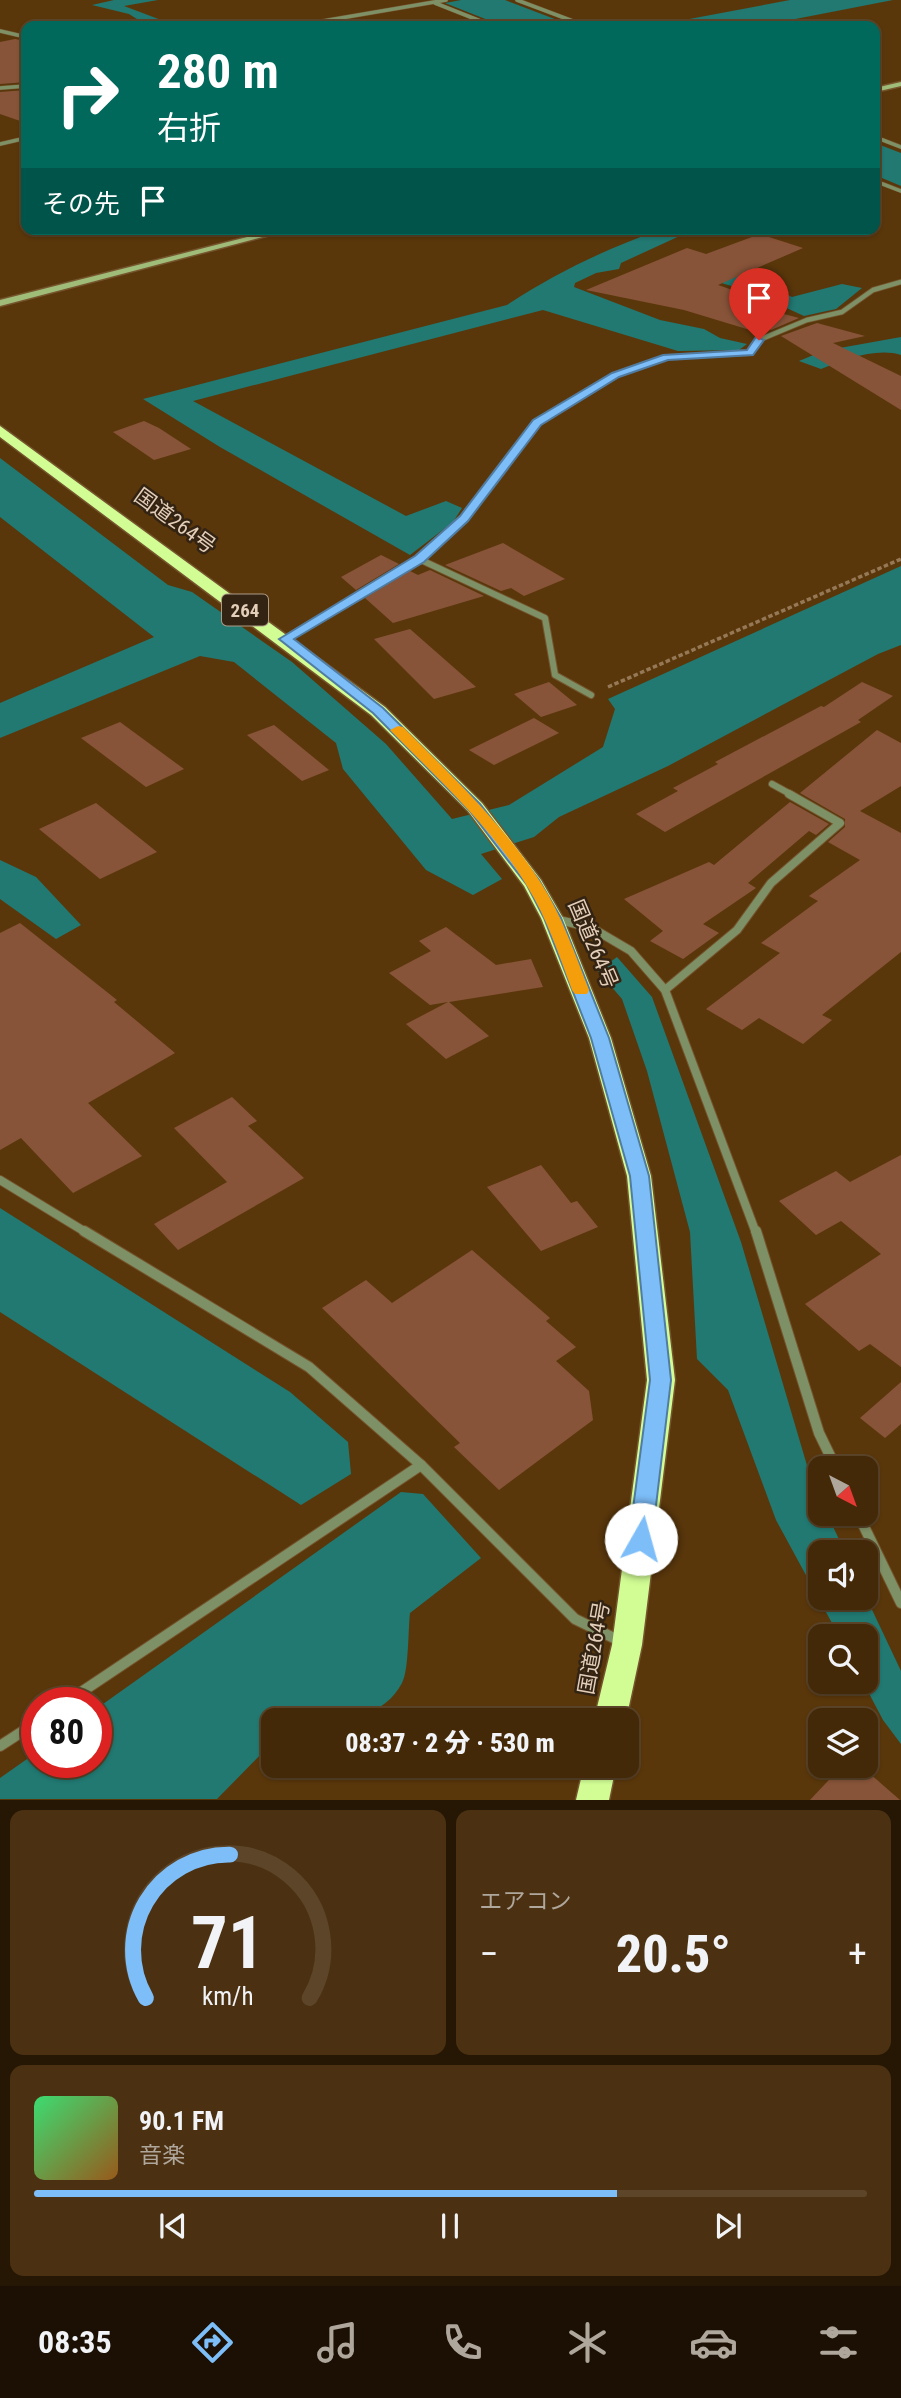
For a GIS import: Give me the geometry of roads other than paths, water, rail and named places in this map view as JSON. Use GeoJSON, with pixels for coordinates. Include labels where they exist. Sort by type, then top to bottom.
{"type":"FeatureCollection","features":[{"type":"Feature","properties":{"kind":"highway","name":"国道264号"},"geometry":{"type":"LineString","coordinates":[[0,430],[378,710],[475,807],[512,853],[552,918],[600,1038],[639,1176],[660,1380],[627,1645],[613,1708]]}},
{"type":"Feature","properties":{"kind":"highway"},"geometry":{"type":"LineString","coordinates":[[592,1800],[597,1778]]}},
{"type":"Feature","properties":{"kind":"street"},"geometry":{"type":"LineString","coordinates":[[428,0],[480,21]]}},
{"type":"Feature","properties":{"kind":"street"},"geometry":{"type":"LineString","coordinates":[[323,21],[446,0]]}},
{"type":"Feature","properties":{"kind":"street"},"geometry":{"type":"LineString","coordinates":[[517,0],[573,21]]}},
{"type":"Feature","properties":{"kind":"street"},"geometry":{"type":"LineString","coordinates":[[0,31],[21,36]]}},
{"type":"Feature","properties":{"kind":"street"},"geometry":{"type":"LineString","coordinates":[[880,89],[901,84]]}},
{"type":"Feature","properties":{"kind":"street"},"geometry":{"type":"LineString","coordinates":[[0,88],[21,86]]}},
{"type":"Feature","properties":{"kind":"street"},"geometry":{"type":"LineString","coordinates":[[0,144],[21,139]]}},
{"type":"Feature","properties":{"kind":"street"},"geometry":{"type":"LineString","coordinates":[[880,139],[901,147]]}},
{"type":"Feature","properties":{"kind":"street"},"geometry":{"type":"LineString","coordinates":[[880,183],[901,191]]}},
{"type":"Feature","properties":{"kind":"street"},"geometry":{"type":"LineString","coordinates":[[0,303],[266,235]]}},
{"type":"Feature","properties":{"kind":"street"},"geometry":{"type":"LineString","coordinates":[[285,639],[419,559],[464,519],[537,423],[615,375],[667,357],[750,353],[759,340],[807,320],[842,312],[873,289],[901,282]]}},
{"type":"Feature","properties":{"kind":"street"},"geometry":{"type":"LineString","coordinates":[[419,559],[545,618],[555,675],[591,695]]}},
{"type":"Feature","properties":{"kind":"street"},"geometry":{"type":"LineString","coordinates":[[664,990],[737,930],[771,883],[840,823],[772,784]]}},
{"type":"Feature","properties":{"kind":"street"},"geometry":{"type":"LineString","coordinates":[[552,918],[592,928],[631,951],[664,990],[754,1225],[819,1433],[830,1456]]}},
{"type":"Feature","properties":{"kind":"street"},"geometry":{"type":"LineString","coordinates":[[0,1180],[309,1367],[421,1465],[575,1619],[627,1645]]}},
{"type":"Feature","properties":{"kind":"street"},"geometry":{"type":"LineString","coordinates":[[89,1687],[421,1465]]}},
{"type":"Feature","properties":{"kind":"street"},"geometry":{"type":"LineString","coordinates":[[864,1526],[901,1604]]}},
{"type":"Feature","properties":{"kind":"street"},"geometry":{"type":"LineString","coordinates":[[0,1746],[21,1732]]}},
{"type":"Feature","properties":{"kind":"water"},"geometry":{"type":"Polygon","coordinates":[[[114,0],[158,0],[124,6],[164,21],[140,21],[129,14],[92,5],[114,0]]]}},
{"type":"Feature","properties":{"kind":"water"},"geometry":{"type":"Polygon","coordinates":[[[461,0],[505,0],[560,21],[490,21],[445,3],[461,0]]]}},
{"type":"Feature","properties":{"kind":"water"},"geometry":{"type":"Polygon","coordinates":[[[790,0],[893,0],[785,21],[679,21],[790,0]]]}},
{"type":"Feature","properties":{"kind":"water"},"geometry":{"type":"Polygon","coordinates":[[[880,145],[901,153],[901,186],[880,177],[880,145]]]}},
{"type":"Feature","properties":{"kind":"water"},"geometry":{"type":"Polygon","coordinates":[[[647,235],[682,235],[621,263],[619,269],[596,273],[575,283],[574,287],[660,320],[704,329],[720,338],[747,344],[739,350],[678,351],[543,310],[193,401],[406,516],[446,501],[462,508],[453,522],[410,555],[220,447],[143,399],[507,305],[582,262],[647,235]]]}},
{"type":"Feature","properties":{"kind":"water"},"geometry":{"type":"Polygon","coordinates":[[[729,270],[749,275],[792,297],[842,284],[862,288],[836,309],[804,316],[754,293],[712,280],[729,270]]]}},
{"type":"Feature","properties":{"kind":"water"},"geometry":{"type":"Polygon","coordinates":[[[901,337],[901,355],[871,354],[821,369],[799,361],[823,351],[901,337]]]}},
{"type":"Feature","properties":{"kind":"water"},"geometry":{"type":"Polygon","coordinates":[[[0,458],[168,585],[192,592],[292,662],[386,744],[452,819],[509,805],[603,747],[615,709],[608,699],[901,566],[901,645],[878,654],[668,766],[559,817],[534,837],[481,854],[502,879],[473,895],[426,870],[343,769],[336,743],[234,662],[200,656],[0,738],[0,703],[154,637],[0,517],[0,458]]]}},
{"type":"Feature","properties":{"kind":"water"},"geometry":{"type":"Polygon","coordinates":[[[0,860],[36,877],[81,925],[56,939],[0,899],[0,860]]]}},
{"type":"Feature","properties":{"kind":"water"},"geometry":{"type":"Polygon","coordinates":[[[617,957],[652,997],[741,1242],[808,1469],[808,1526],[833,1526],[839,1540],[808,1540],[808,1579],[776,1520],[728,1390],[697,1359],[690,1232],[647,1071],[622,999],[598,971],[617,957]]]}},
{"type":"Feature","properties":{"kind":"water"},"geometry":{"type":"Polygon","coordinates":[[[0,1208],[290,1392],[348,1442],[351,1474],[301,1505],[0,1312],[0,1208]]]}},
{"type":"Feature","properties":{"kind":"water"},"geometry":{"type":"Polygon","coordinates":[[[401,1492],[423,1494],[481,1558],[410,1613],[404,1677],[391,1698],[378,1708],[261,1708],[261,1754],[217,1799],[0,1799],[0,1778],[21,1763],[21,1778],[112,1778],[112,1698],[401,1492]]]}},
{"type":"Feature","properties":{"kind":"water"},"geometry":{"type":"Polygon","coordinates":[[[825,1610],[872,1610],[901,1671],[901,1744],[883,1720],[869,1694],[878,1694],[878,1624],[832,1624],[825,1610]]]}}]}
